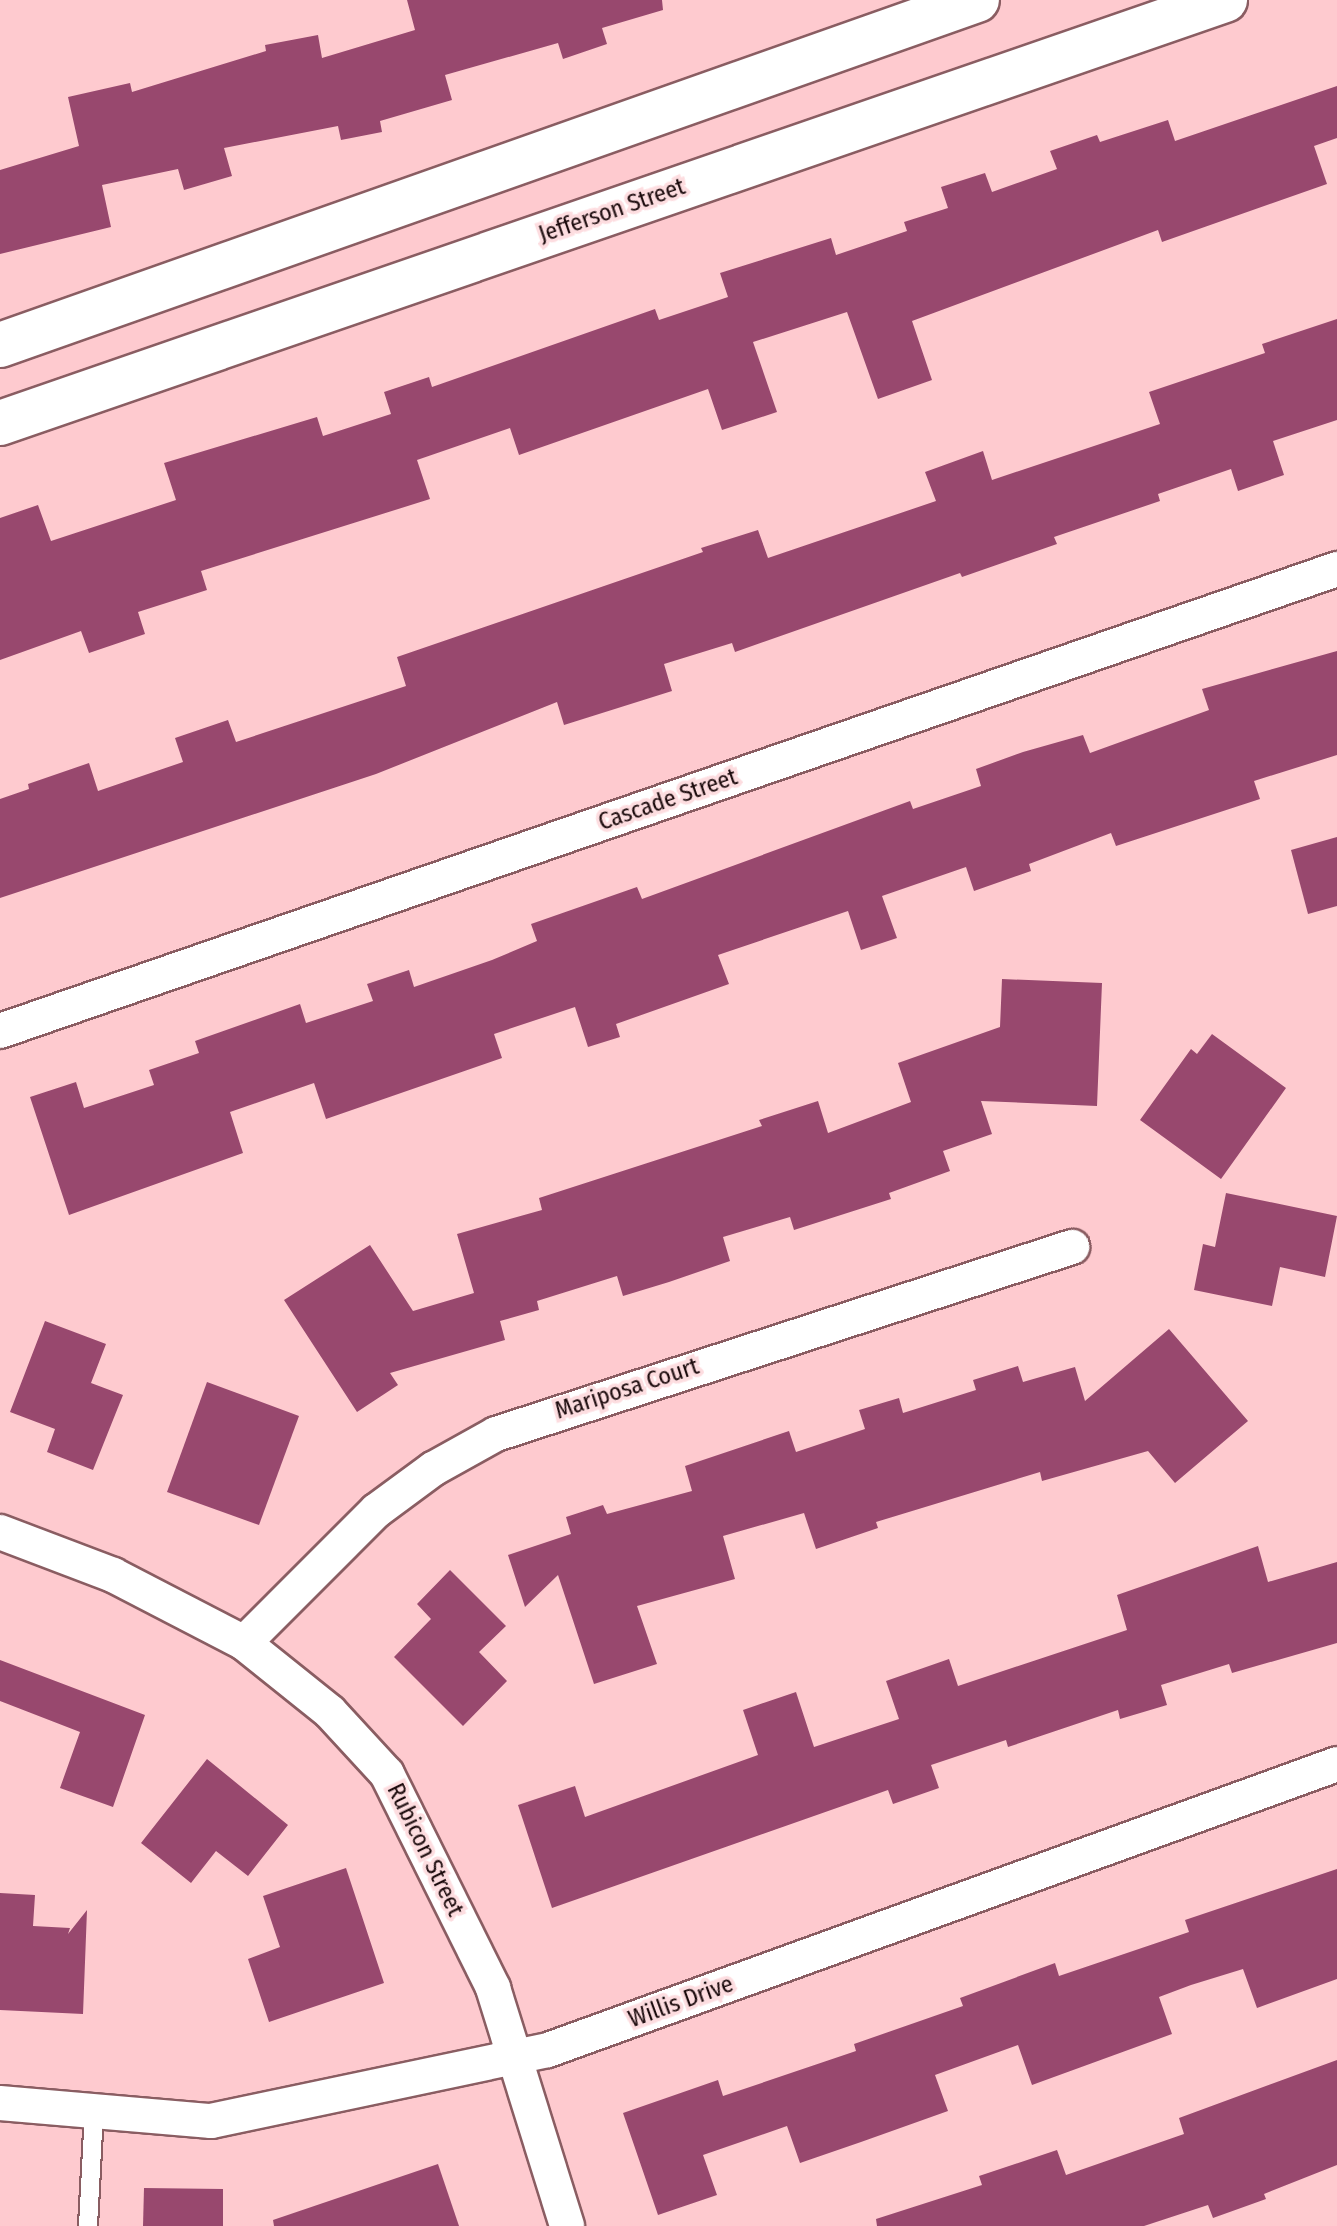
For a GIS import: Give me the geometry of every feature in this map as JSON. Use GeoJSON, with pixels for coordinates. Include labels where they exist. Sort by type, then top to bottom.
{"type":"FeatureCollection","features":[{"type":"Feature","properties":{"kind":"main road"},"geometry":{"type":"LineString","coordinates":[[0,345],[977,0]]}},
{"type":"Feature","properties":{"kind":"main road","name":"Jefferson Street"},"geometry":{"type":"LineString","coordinates":[[0,423],[1225,0]]}},
{"type":"Feature","properties":{"kind":"street","name":"Cascade Street"},"geometry":{"type":"LineString","coordinates":[[0,1031],[1337,569]]}},
{"type":"Feature","properties":{"kind":"street","name":"Mariposa Court"},"geometry":{"type":"LineString","coordinates":[[244,1643],[376,1511],[433,1469],[496,1434],[1072,1247]]}},
{"type":"Feature","properties":{"kind":"street","name":"Rubicon Street"},"geometry":{"type":"LineString","coordinates":[[0,1532],[113,1575],[244,1643],[330,1712],[387,1774],[493,1988],[567,2226]]}},
{"type":"Feature","properties":{"kind":"street","name":"Willis Drive"},"geometry":{"type":"LineString","coordinates":[[0,2103],[211,2121],[548,2050],[1337,1764]]}},
{"type":"Feature","properties":{"kind":"lane"},"geometry":{"type":"LineString","coordinates":[[88,2226],[94,2111]]}},
{"type":"Feature","properties":{"kind":"building"},"geometry":{"type":"Polygon","coordinates":[[[407,0],[662,0],[663,10],[602,28],[607,44],[563,59],[558,43],[445,75],[452,100],[380,121],[382,132],[341,140],[338,126],[224,148],[232,176],[184,190],[178,169],[102,185],[111,227],[0,254],[0,170],[79,146],[68,97],[130,83],[132,92],[266,51],[265,45],[318,35],[322,58],[415,30],[407,0]]]}},
{"type":"Feature","properties":{"kind":"building"},"geometry":{"type":"Polygon","coordinates":[[[1337,86],[1337,138],[1314,146],[1327,184],[1162,242],[1158,230],[912,321],[932,380],[878,399],[847,312],[753,342],[777,412],[722,430],[708,389],[519,455],[510,428],[417,460],[430,499],[201,571],[207,590],[138,612],[145,634],[89,653],[81,631],[0,660],[0,518],[38,505],[51,541],[176,500],[164,463],[317,417],[323,436],[391,414],[384,392],[429,377],[432,387],[655,309],[659,320],[728,297],[720,273],[831,238],[836,255],[907,231],[904,222],[948,208],[941,187],[985,173],[992,192],[1057,169],[1050,151],[1097,135],[1100,142],[1168,120],[1175,141],[1337,86]]]}},
{"type":"Feature","properties":{"kind":"building"},"geometry":{"type":"Polygon","coordinates":[[[1337,319],[1337,420],[1273,441],[1284,475],[1238,491],[1231,469],[1158,494],[1160,501],[1054,537],[1057,544],[962,577],[960,573],[735,652],[732,643],[664,664],[672,691],[564,725],[557,702],[376,774],[0,898],[0,799],[29,789],[28,784],[89,763],[98,791],[183,762],[175,738],[228,720],[236,742],[406,686],[397,657],[703,552],[701,548],[758,530],[768,558],[936,501],[925,472],[983,451],[992,480],[1160,424],[1149,392],[1265,353],[1262,344],[1337,319]]]}},
{"type":"Feature","properties":{"kind":"building"},"geometry":{"type":"Polygon","coordinates":[[[1337,651],[1337,755],[1254,781],[1260,799],[1116,846],[1111,833],[1029,864],[1031,871],[974,891],[966,867],[882,896],[897,938],[861,950],[848,911],[718,955],[729,984],[616,1024],[620,1037],[588,1047],[575,1007],[494,1034],[502,1058],[326,1119],[314,1083],[230,1112],[243,1153],[69,1215],[30,1097],[76,1082],[84,1108],[154,1085],[149,1070],[199,1053],[195,1041],[300,1004],[306,1023],[373,1001],[367,984],[409,970],[414,987],[537,941],[531,924],[637,887],[642,899],[910,801],[913,809],[981,786],[976,769],[1023,752],[1083,735],[1090,753],[1209,710],[1202,689],[1337,651]]]}},
{"type":"Feature","properties":{"kind":"building"},"geometry":{"type":"Polygon","coordinates":[[[1337,837],[1337,906],[1308,914],[1291,850],[1337,837]]]}},
{"type":"Feature","properties":{"kind":"building"},"geometry":{"type":"Polygon","coordinates":[[[1002,979],[1102,983],[1097,1106],[981,1101],[992,1134],[943,1151],[950,1171],[889,1193],[891,1199],[794,1230],[790,1217],[723,1237],[730,1261],[669,1282],[623,1296],[617,1276],[537,1301],[539,1310],[500,1321],[505,1340],[390,1373],[398,1385],[357,1412],[284,1300],[370,1245],[413,1311],[474,1293],[457,1234],[542,1210],[539,1198],[762,1126],[759,1120],[818,1101],[828,1133],[911,1102],[898,1063],[1000,1027],[1002,979]]]}},
{"type":"Feature","properties":{"kind":"building"},"geometry":{"type":"Polygon","coordinates":[[[1212,1034],[1286,1088],[1221,1179],[1140,1120],[1191,1049],[1197,1054],[1212,1034]]]}},
{"type":"Feature","properties":{"kind":"building"},"geometry":{"type":"Polygon","coordinates":[[[1226,1193],[1337,1216],[1325,1277],[1280,1267],[1272,1306],[1194,1290],[1203,1244],[1215,1247],[1226,1193]]]}},
{"type":"Feature","properties":{"kind":"building"},"geometry":{"type":"Polygon","coordinates":[[[45,1321],[106,1344],[91,1383],[123,1395],[93,1470],[47,1452],[55,1429],[10,1412],[45,1321]]]}},
{"type":"Feature","properties":{"kind":"building"},"geometry":{"type":"Polygon","coordinates":[[[1169,1329],[1248,1421],[1175,1483],[1148,1451],[1042,1481],[1040,1472],[876,1522],[878,1528],[816,1549],[804,1513],[723,1536],[735,1579],[637,1606],[657,1664],[594,1684],[558,1575],[525,1607],[508,1555],[571,1534],[566,1517],[603,1505],[607,1514],[692,1491],[685,1466],[789,1431],[796,1452],[865,1429],[859,1410],[899,1398],[903,1413],[976,1390],[973,1380],[1018,1366],[1023,1382],[1075,1367],[1085,1401],[1169,1329]]]}},
{"type":"Feature","properties":{"kind":"building"},"geometry":{"type":"Polygon","coordinates":[[[207,1382],[299,1416],[259,1525],[167,1492],[207,1382]]]}},
{"type":"Feature","properties":{"kind":"building"},"geometry":{"type":"Polygon","coordinates":[[[1258,1546],[1268,1582],[1337,1562],[1337,1643],[1232,1673],[1229,1664],[1161,1685],[1167,1705],[1120,1719],[1118,1710],[1008,1747],[1006,1740],[931,1765],[939,1788],[893,1804],[888,1790],[552,1908],[518,1805],[575,1786],[585,1817],[758,1755],[743,1710],[796,1692],[814,1747],[899,1719],[886,1681],[949,1659],[958,1686],[1127,1630],[1117,1595],[1258,1546]]]}},
{"type":"Feature","properties":{"kind":"building"},"geometry":{"type":"Polygon","coordinates":[[[450,1570],[506,1626],[479,1652],[507,1681],[463,1726],[394,1657],[431,1619],[417,1604],[450,1570]]]}},
{"type":"Feature","properties":{"kind":"building"},"geometry":{"type":"Polygon","coordinates":[[[0,1660],[145,1715],[113,1807],[60,1788],[80,1732],[0,1701],[0,1660]]]}},
{"type":"Feature","properties":{"kind":"building"},"geometry":{"type":"Polygon","coordinates":[[[207,1759],[288,1825],[248,1876],[216,1851],[191,1883],[141,1843],[207,1759]]]}},
{"type":"Feature","properties":{"kind":"building"},"geometry":{"type":"Polygon","coordinates":[[[346,1868],[384,1983],[269,2022],[248,1959],[280,1947],[263,1896],[346,1868]]]}},
{"type":"Feature","properties":{"kind":"building"},"geometry":{"type":"Polygon","coordinates":[[[1337,1869],[1337,1979],[1257,2008],[1243,1969],[1191,1985],[1159,1997],[1172,2034],[1032,2085],[1018,2045],[935,2075],[948,2111],[861,2142],[800,2163],[787,2126],[703,2155],[717,2195],[658,2215],[623,2113],[718,2080],[723,2096],[856,2051],[854,2044],[963,2006],[960,1998],[1055,1963],[1059,1976],[1189,1932],[1185,1920],[1337,1869]]]}},
{"type":"Feature","properties":{"kind":"building"},"geometry":{"type":"Polygon","coordinates":[[[0,1893],[35,1895],[33,1926],[70,1928],[68,1934],[87,1910],[83,2014],[0,2010],[0,1893]]]}},
{"type":"Feature","properties":{"kind":"building"},"geometry":{"type":"Polygon","coordinates":[[[1337,2060],[1337,2165],[1264,2194],[1266,2199],[1213,2218],[1208,2205],[1144,2226],[877,2226],[876,2219],[982,2185],[979,2176],[1057,2150],[1066,2175],[1184,2134],[1179,2118],[1337,2060]]]}},
{"type":"Feature","properties":{"kind":"building"},"geometry":{"type":"Polygon","coordinates":[[[438,2164],[459,2226],[274,2226],[273,2220],[438,2164]]]}},
{"type":"Feature","properties":{"kind":"building"},"geometry":{"type":"Polygon","coordinates":[[[144,2188],[223,2189],[223,2226],[143,2226],[144,2188]]]}}]}
